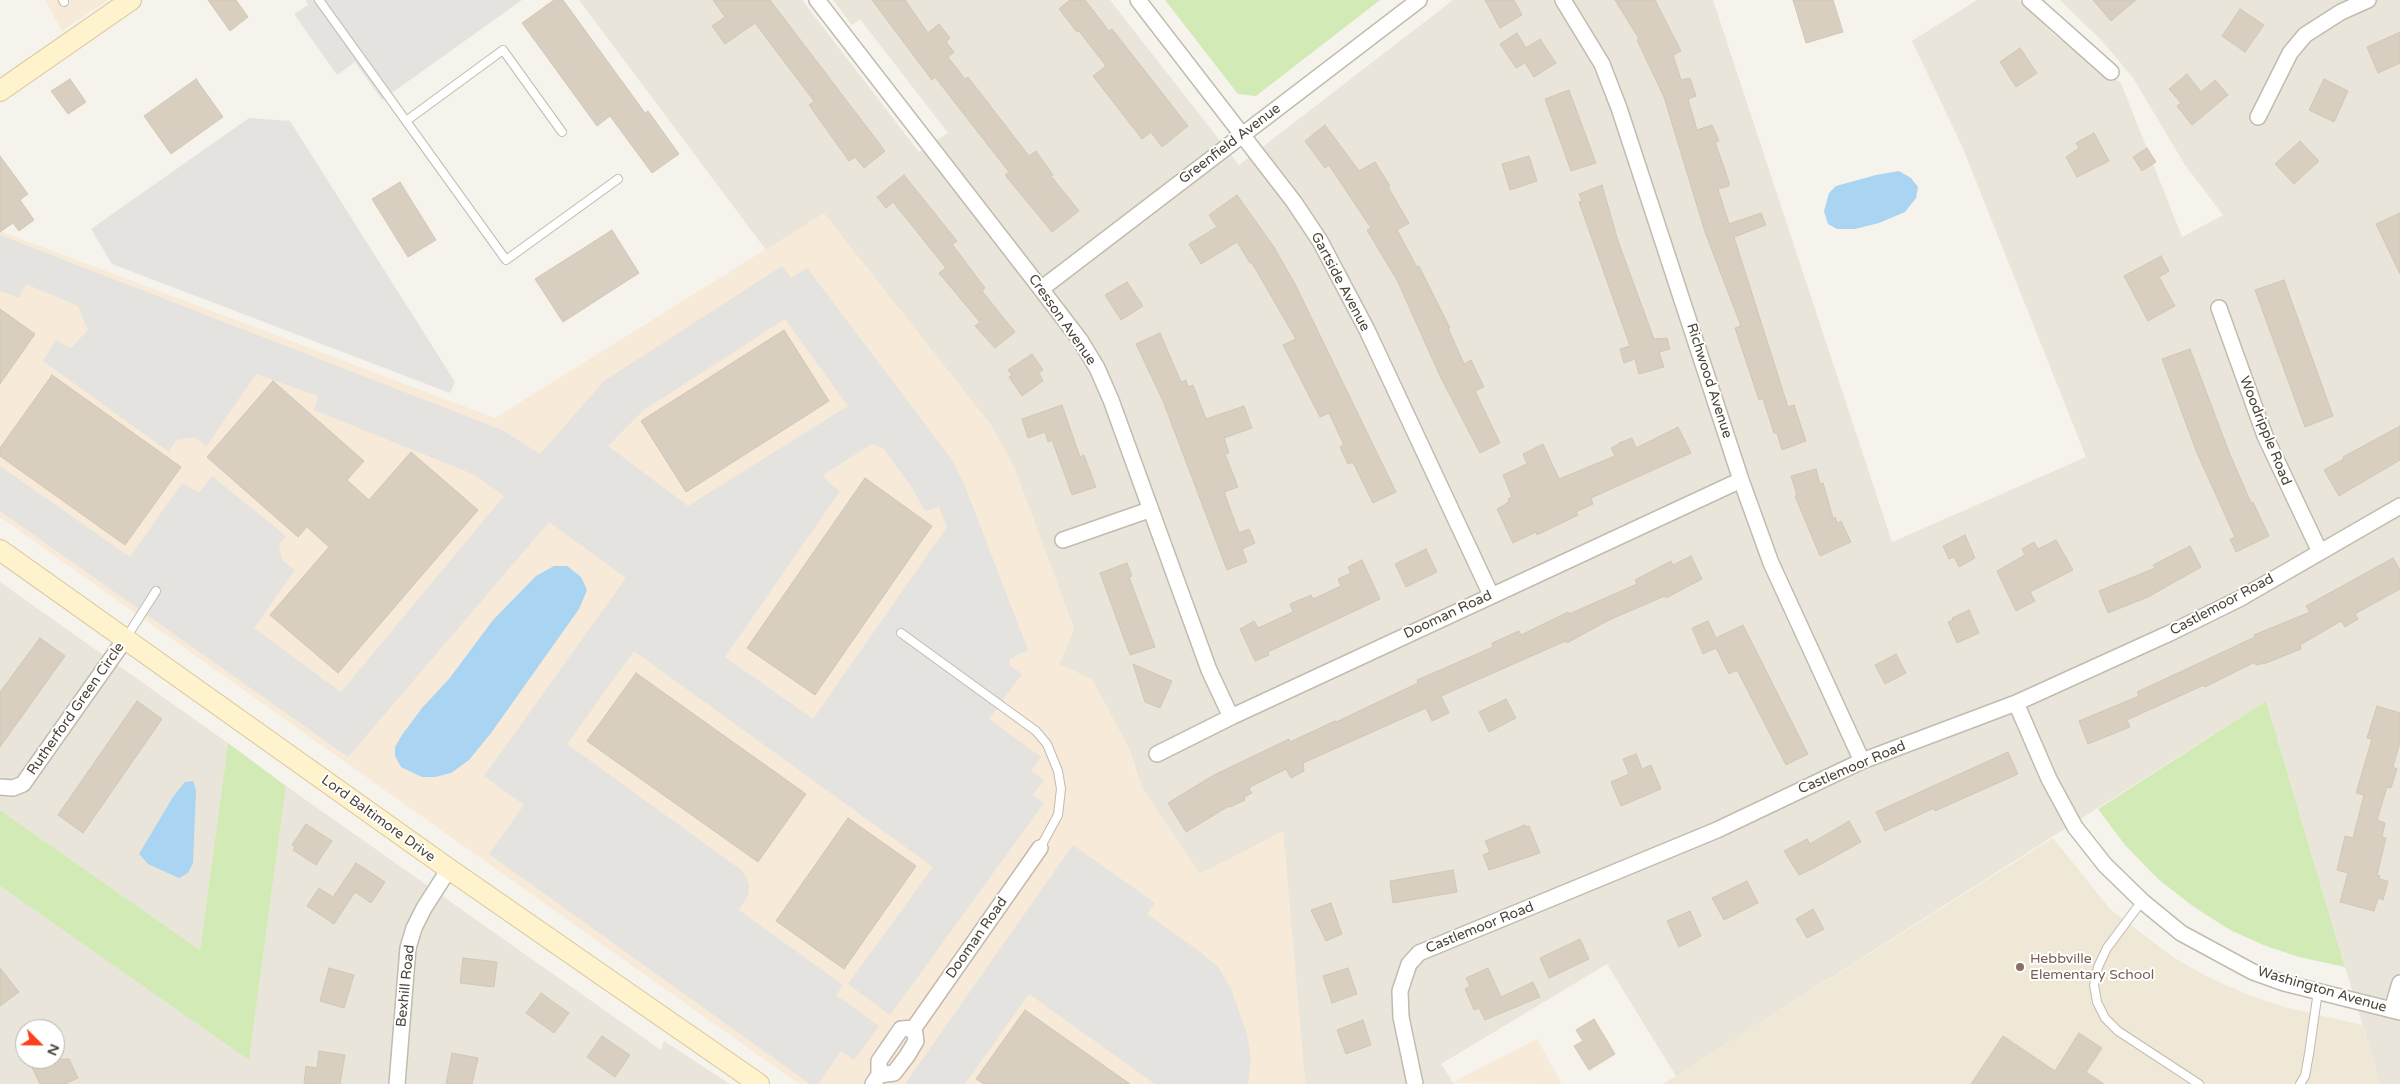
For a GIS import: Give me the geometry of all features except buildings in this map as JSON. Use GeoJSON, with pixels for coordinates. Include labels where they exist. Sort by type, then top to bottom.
{"type":"FeatureCollection","features":[{"type":"Feature","properties":{"kind":"main road"},"geometry":{"type":"LineString","coordinates":[[0,91],[131,0]]}},
{"type":"Feature","properties":{"kind":"main road","name":"Lord Baltimore Drive"},"geometry":{"type":"LineString","coordinates":[[0,550],[449,869],[759,1084]]}},
{"type":"Feature","properties":{"kind":"street","name":"Cresson Avenue"},"geometry":{"type":"LineString","coordinates":[[817,0],[1080,340],[1111,400],[1149,510],[1209,670],[1231,717]]}},
{"type":"Feature","properties":{"kind":"street","name":"Gartside Avenue"},"geometry":{"type":"LineString","coordinates":[[1138,0],[1294,202],[1341,278],[1491,595]]}},
{"type":"Feature","properties":{"kind":"street","name":"Greenfield Avenue"},"geometry":{"type":"LineString","coordinates":[[1042,289],[1419,0]]}},
{"type":"Feature","properties":{"kind":"street","name":"Richwood Avenue"},"geometry":{"type":"LineString","coordinates":[[1563,0],[1602,64],[1619,108],[1741,480],[1771,563],[1862,761]]}},
{"type":"Feature","properties":{"kind":"street"},"geometry":{"type":"LineString","coordinates":[[2030,0],[2110,72]]}},
{"type":"Feature","properties":{"kind":"street"},"geometry":{"type":"LineString","coordinates":[[2258,116],[2290,53],[2305,34],[2341,12],[2368,0]]}},
{"type":"Feature","properties":{"kind":"street","name":"Woodripple Road"},"geometry":{"type":"LineString","coordinates":[[2219,308],[2265,436],[2320,550]]}},
{"type":"Feature","properties":{"kind":"street","name":"Dooman Road"},"geometry":{"type":"LineString","coordinates":[[1158,754],[1231,717],[1741,480]]}},
{"type":"Feature","properties":{"kind":"street","name":"Castlemoor Road"},"geometry":{"type":"LineString","coordinates":[[1415,1084],[1401,1017],[1400,991],[1409,964],[1419,953],[1717,830],[1862,761],[2016,703],[2239,599],[2320,550],[2400,506]]}},
{"type":"Feature","properties":{"kind":"street"},"geometry":{"type":"LineString","coordinates":[[1064,540],[1149,510]]}},
{"type":"Feature","properties":{"kind":"street","name":"Rutherford Green Circle"},"geometry":{"type":"LineString","coordinates":[[0,787],[14,788],[22,784],[126,638]]}},
{"type":"Feature","properties":{"kind":"street","name":"Washington Avenue"},"geometry":{"type":"LineString","coordinates":[[2016,703],[2049,779],[2075,827],[2105,864],[2142,901],[2181,933],[2218,955],[2254,972],[2284,983],[2396,1011]]}},
{"type":"Feature","properties":{"kind":"street","name":"Dooman Road"},"geometry":{"type":"LineString","coordinates":[[876,1080],[879,1061],[901,1029],[914,1028],[1040,848]]}},
{"type":"Feature","properties":{"kind":"street","name":"Bexhill Road"},"geometry":{"type":"LineString","coordinates":[[398,1084],[408,948],[414,928],[424,908],[449,869]]}},
{"type":"Feature","properties":{"kind":"street"},"geometry":{"type":"LineString","coordinates":[[2396,1011],[2400,983]]}},
{"type":"Feature","properties":{"kind":"lane"},"geometry":{"type":"LineString","coordinates":[[319,0],[506,260],[618,179]]}},
{"type":"Feature","properties":{"kind":"lane"},"geometry":{"type":"LineString","coordinates":[[406,121],[503,50],[562,132]]}},
{"type":"Feature","properties":{"kind":"lane"},"geometry":{"type":"LineString","coordinates":[[126,638],[156,591]]}},
{"type":"Feature","properties":{"kind":"lane"},"geometry":{"type":"LineString","coordinates":[[900,633],[1036,731],[1047,744],[1058,771],[1061,788],[1058,814],[1040,848]]}},
{"type":"Feature","properties":{"kind":"lane"},"geometry":{"type":"LineString","coordinates":[[2142,901],[2107,948],[2098,967],[2094,985],[2097,1002],[2105,1018],[2118,1031],[2199,1084]]}},
{"type":"Feature","properties":{"kind":"lane"},"geometry":{"type":"LineString","coordinates":[[2300,1084],[2305,1076],[2318,991]]}},
{"type":"Feature","properties":{"kind":"shaded area"},"geometry":{"type":"Polygon","coordinates":[[[45,0],[108,0],[62,31],[45,0]]]}},
{"type":"Feature","properties":{"kind":"shaded area"},"geometry":{"type":"Polygon","coordinates":[[[306,0],[522,0],[382,100],[355,62],[337,75],[294,14],[308,5],[306,0]]]}},
{"type":"Feature","properties":{"kind":"shaded area"},"geometry":{"type":"Polygon","coordinates":[[[579,0],[802,0],[919,152],[948,133],[860,19],[852,25],[833,0],[1110,0],[1239,165],[1453,0],[1713,0],[1892,542],[2086,457],[1962,146],[1912,41],[1977,0],[2019,0],[2053,34],[2121,83],[2182,237],[2223,215],[2185,165],[2133,78],[2104,43],[2060,0],[2400,0],[2400,1084],[2380,1084],[2266,701],[1676,1076],[1607,964],[1441,1064],[1454,1084],[1305,1084],[1283,832],[1200,874],[1142,788],[1129,748],[1059,664],[1074,629],[1014,467],[990,424],[824,214],[766,250],[579,0]]]}},
{"type":"Feature","properties":{"kind":"shaded area"},"geometry":{"type":"Polygon","coordinates":[[[249,118],[290,121],[455,382],[450,393],[112,264],[91,229],[249,118]]]}},
{"type":"Feature","properties":{"kind":"shaded area"},"geometry":{"type":"Polygon","coordinates":[[[824,213],[990,424],[1014,467],[1074,629],[1059,664],[1092,679],[1129,748],[1142,788],[1200,874],[1283,831],[1305,1084],[799,1084],[0,517],[0,231],[495,418],[824,213]]]}},
{"type":"Feature","properties":{"kind":"shaded area"},"geometry":{"type":"Polygon","coordinates":[[[0,235],[502,430],[540,454],[604,381],[782,266],[791,278],[807,268],[952,460],[963,481],[1028,650],[1010,659],[1009,665],[1022,674],[989,719],[1041,757],[1031,771],[1044,780],[1033,795],[1044,803],[890,1015],[848,984],[933,867],[634,651],[567,744],[740,869],[747,878],[749,887],[748,895],[739,910],[843,985],[836,995],[879,1026],[854,1060],[841,1051],[818,1084],[810,1084],[489,854],[524,805],[484,776],[626,578],[549,522],[348,757],[0,511],[0,466],[130,557],[182,483],[199,493],[212,476],[286,536],[279,545],[282,560],[295,570],[254,628],[341,692],[504,496],[475,475],[314,410],[318,396],[256,374],[206,447],[195,437],[176,440],[169,452],[43,361],[56,340],[71,348],[88,330],[78,306],[26,284],[19,298],[0,291],[0,235]],[[785,319],[644,410],[608,446],[688,506],[848,406],[785,319]],[[872,444],[823,475],[828,482],[840,491],[725,657],[813,719],[947,527],[939,507],[925,511],[911,486],[883,448],[872,444]]]}},
{"type":"Feature","properties":{"kind":"shaded area"},"geometry":{"type":"Polygon","coordinates":[[[0,582],[228,743],[200,950],[0,810],[0,582]]]}},
{"type":"Feature","properties":{"kind":"shaded area"},"geometry":{"type":"Polygon","coordinates":[[[286,786],[661,1050],[664,1041],[730,1084],[0,1084],[0,886],[249,1059],[286,786]]]}},
{"type":"Feature","properties":{"kind":"shaded area","name":"Hebbville Elementary School"},"geometry":{"type":"Polygon","coordinates":[[[2053,838],[2110,909],[2174,958],[2208,977],[2246,994],[2284,1007],[2362,1025],[2380,1084],[1663,1084],[2053,838]]]}},
{"type":"Feature","properties":{"kind":"shaded area"},"geometry":{"type":"Polygon","coordinates":[[[1073,845],[1155,903],[1147,914],[1218,967],[1231,989],[1247,1034],[1251,1060],[1248,1084],[1155,1084],[1029,994],[965,1084],[905,1084],[1073,845]]]}},
{"type":"Feature","properties":{"kind":"shaded area"},"geometry":{"type":"Polygon","coordinates":[[[1537,1039],[1562,1084],[1453,1083],[1453,1082],[1537,1039]]]}},
{"type":"Feature","properties":{"kind":"green space"},"geometry":{"type":"Polygon","coordinates":[[[1165,0],[1380,0],[1256,96],[1238,94],[1165,0]]]}},
{"type":"Feature","properties":{"kind":"green space"},"geometry":{"type":"Polygon","coordinates":[[[2266,701],[2345,967],[2299,957],[2266,946],[2230,930],[2194,907],[2158,879],[2125,845],[2098,809],[2266,701]]]}},
{"type":"Feature","properties":{"kind":"green space"},"geometry":{"type":"Polygon","coordinates":[[[228,743],[286,786],[249,1060],[0,886],[0,810],[200,950],[228,743]]]}},
{"type":"Feature","properties":{"kind":"water"},"geometry":{"type":"Polygon","coordinates":[[[1899,171],[1911,178],[1918,187],[1916,198],[1905,212],[1879,223],[1855,229],[1837,229],[1828,224],[1824,211],[1829,193],[1836,186],[1899,171]]]}},
{"type":"Feature","properties":{"kind":"water"},"geometry":{"type":"Polygon","coordinates":[[[554,566],[567,566],[581,577],[587,590],[579,609],[491,733],[469,760],[451,773],[435,777],[422,777],[401,767],[395,756],[395,747],[422,708],[449,679],[493,620],[536,576],[554,566]]]}},
{"type":"Feature","properties":{"kind":"water"},"geometry":{"type":"Polygon","coordinates":[[[193,781],[196,790],[193,863],[188,873],[179,878],[148,864],[139,854],[173,797],[185,782],[193,781]]]}},
{"type":"Feature","properties":{"kind":"place","name":"Hebbville Elementary School"},"geometry":{"type":"Point","coordinates":[2020,967]}}]}
